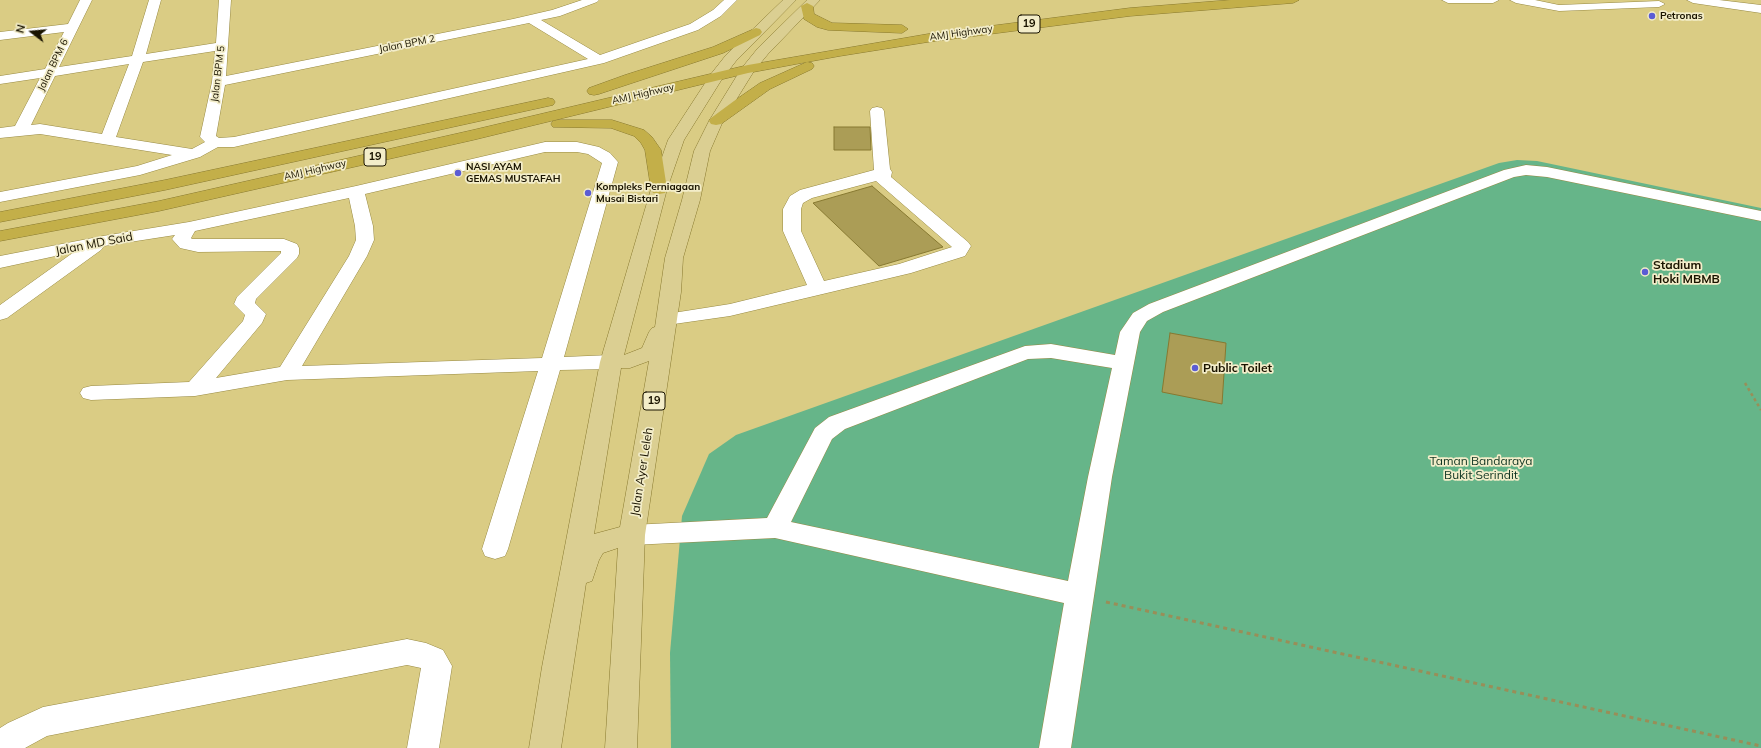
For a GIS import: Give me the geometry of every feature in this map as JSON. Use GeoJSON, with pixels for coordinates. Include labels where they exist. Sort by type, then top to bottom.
{"type":"FeatureCollection","features":[{"type":"Feature","properties":{"kind":"highway","name":"AMJ Highway"},"geometry":{"type":"LineString","coordinates":[[836,46],[928,38],[1130,12],[1293,0]]}},
{"type":"Feature","properties":{"kind":"highway"},"geometry":{"type":"LineString","coordinates":[[810,3],[808,16],[832,27],[902,29]]}},
{"type":"Feature","properties":{"kind":"highway","name":"AMJ Highway"},"geometry":{"type":"LineString","coordinates":[[0,217],[165,185],[571,96],[836,46],[902,29],[917,27]]}},
{"type":"Feature","properties":{"kind":"highway"},"geometry":{"type":"LineString","coordinates":[[594,92],[630,78],[718,50],[756,32]]}},
{"type":"Feature","properties":{"kind":"highway"},"geometry":{"type":"LineString","coordinates":[[716,121],[765,86],[836,46]]}},
{"type":"Feature","properties":{"kind":"highway","name":"AMJ Highway"},"geometry":{"type":"LineString","coordinates":[[0,236],[159,206],[473,135],[716,77],[763,51],[786,47]]}},
{"type":"Feature","properties":{"kind":"highway"},"geometry":{"type":"LineString","coordinates":[[473,135],[568,123],[598,123],[627,128],[639,133],[647,140],[653,150],[659,189]]}},
{"type":"Feature","properties":{"kind":"main road"},"geometry":{"type":"LineString","coordinates":[[739,64],[756,32],[790,0]]}},
{"type":"Feature","properties":{"kind":"main road"},"geometry":{"type":"LineString","coordinates":[[739,64],[763,51],[810,3]]}},
{"type":"Feature","properties":{"kind":"main road","name":"Jalan Ayer Leleh"},"geometry":{"type":"LineString","coordinates":[[621,748],[632,535],[667,319],[674,258],[691,200],[702,151],[739,64]]}},
{"type":"Feature","properties":{"kind":"main road"},"geometry":{"type":"LineString","coordinates":[[545,748],[557,667],[611,362],[659,189],[676,140],[716,77]]}},
{"type":"Feature","properties":{"kind":"main road"},"geometry":{"type":"LineString","coordinates":[[611,362],[630,361],[650,354],[655,346],[671,292]]}},
{"type":"Feature","properties":{"kind":"main road"},"geometry":{"type":"LineString","coordinates":[[557,667],[586,557],[594,546],[610,539],[632,535]]}},
{"type":"Feature","properties":{"kind":"street","name":"Jalan BPM 6"},"geometry":{"type":"LineString","coordinates":[[21,130],[86,0]]}},
{"type":"Feature","properties":{"kind":"street"},"geometry":{"type":"LineString","coordinates":[[107,140],[138,59],[155,0]]}},
{"type":"Feature","properties":{"kind":"street","name":"Jalan BPM 5"},"geometry":{"type":"LineString","coordinates":[[215,143],[208,137],[219,82],[225,0]]}},
{"type":"Feature","properties":{"kind":"street","name":"Jalan BPM 2"},"geometry":{"type":"LineString","coordinates":[[219,82],[531,19],[556,13],[593,0]]}},
{"type":"Feature","properties":{"kind":"street"},"geometry":{"type":"LineString","coordinates":[[0,198],[167,164],[194,154],[215,143],[234,142],[599,60],[694,27],[717,13],[731,0]]}},
{"type":"Feature","properties":{"kind":"street"},"geometry":{"type":"LineString","coordinates":[[1448,0],[1493,0]]}},
{"type":"Feature","properties":{"kind":"street"},"geometry":{"type":"LineString","coordinates":[[1516,0],[1559,8],[1659,4]]}},
{"type":"Feature","properties":{"kind":"street"},"geometry":{"type":"LineString","coordinates":[[1693,0],[1761,9]]}},
{"type":"Feature","properties":{"kind":"street"},"geometry":{"type":"LineString","coordinates":[[531,19],[599,60]]}},
{"type":"Feature","properties":{"kind":"street"},"geometry":{"type":"LineString","coordinates":[[0,36],[72,27]]}},
{"type":"Feature","properties":{"kind":"street"},"geometry":{"type":"LineString","coordinates":[[0,80],[222,46]]}},
{"type":"Feature","properties":{"kind":"street"},"geometry":{"type":"LineString","coordinates":[[667,319],[730,310],[904,268],[958,252],[962,246],[884,178],[878,111]]}},
{"type":"Feature","properties":{"kind":"street"},"geometry":{"type":"LineString","coordinates":[[0,133],[40,129],[194,154]]}},
{"type":"Feature","properties":{"kind":"street","name":"Jalan MD Said"},"geometry":{"type":"LineString","coordinates":[[0,262],[103,241],[189,227],[356,191],[544,147],[577,147],[593,150],[604,156],[610,162],[609,170],[551,365]]}},
{"type":"Feature","properties":{"kind":"street"},"geometry":{"type":"LineString","coordinates":[[1055,748],[1079,595],[1100,477],[1130,332],[1140,317],[1156,308],[1510,173],[1526,170],[1547,172],[1761,216]]}},
{"type":"Feature","properties":{"kind":"street"},"geometry":{"type":"LineString","coordinates":[[818,288],[792,231],[792,209],[796,200],[806,194],[869,178],[884,172]]}},
{"type":"Feature","properties":{"kind":"street"},"geometry":{"type":"LineString","coordinates":[[287,373],[358,256],[365,240],[364,226],[356,191]]}},
{"type":"Feature","properties":{"kind":"street"},"geometry":{"type":"LineString","coordinates":[[189,227],[181,239],[186,244],[198,246],[284,245],[290,248],[290,254],[247,298],[244,304],[256,314],[252,323],[195,389]]}},
{"type":"Feature","properties":{"kind":"street"},"geometry":{"type":"LineString","coordinates":[[0,314],[103,241]]}},
{"type":"Feature","properties":{"kind":"street"},"geometry":{"type":"LineString","coordinates":[[775,528],[823,434],[837,423],[1024,353],[1051,351],[1124,363]]}},
{"type":"Feature","properties":{"kind":"street"},"geometry":{"type":"LineString","coordinates":[[91,393],[195,389],[287,373],[611,362]]}},
{"type":"Feature","properties":{"kind":"street"},"geometry":{"type":"LineString","coordinates":[[495,549],[551,365]]}},
{"type":"Feature","properties":{"kind":"street"},"geometry":{"type":"LineString","coordinates":[[632,535],[775,528],[1079,595]]}},
{"type":"Feature","properties":{"kind":"street"},"geometry":{"type":"LineString","coordinates":[[0,748],[19,733],[43,722],[407,652],[426,656],[432,659],[437,666],[423,748]]}},
{"type":"Feature","properties":{"kind":"path"},"geometry":{"type":"LineString","coordinates":[[1744,383],[1761,410]]}},
{"type":"Feature","properties":{"kind":"path"},"geometry":{"type":"LineString","coordinates":[[1079,595],[1761,746]]}},
{"type":"Feature","properties":{"kind":"green space","name":"Taman Bandaraya Bukit Serindit"},"geometry":{"type":"Polygon","coordinates":[[[1517,160],[1537,161],[1761,208],[1761,748],[671,748],[670,653],[682,516],[709,454],[736,435],[1499,163],[1517,160]]]}},
{"type":"Feature","properties":{"kind":"building"},"geometry":{"type":"Polygon","coordinates":[[[834,127],[870,127],[871,150],[834,150],[834,127]]]}},
{"type":"Feature","properties":{"kind":"building"},"geometry":{"type":"Polygon","coordinates":[[[872,186],[943,247],[879,266],[813,203],[872,186]]]}},
{"type":"Feature","properties":{"kind":"building","name":"Public Toilet"},"geometry":{"type":"Polygon","coordinates":[[[1170,333],[1226,343],[1222,404],[1162,392],[1170,333]]]}},
{"type":"Feature","properties":{"kind":"place","name":"Petronas"},"geometry":{"type":"Point","coordinates":[1652,16]}},
{"type":"Feature","properties":{"kind":"place","name":"NASI AYAM GEMAS MUSTAFAH"},"geometry":{"type":"Point","coordinates":[458,173]}},
{"type":"Feature","properties":{"kind":"place","name":"Kompleks Perniagaan Musai Bistari"},"geometry":{"type":"Point","coordinates":[588,193]}},
{"type":"Feature","properties":{"kind":"place","name":"Stadium Hoki MBMB"},"geometry":{"type":"Point","coordinates":[1645,272]}},
{"type":"Feature","properties":{"kind":"place","name":"Public Toilet"},"geometry":{"type":"Point","coordinates":[1195,368]}}]}
